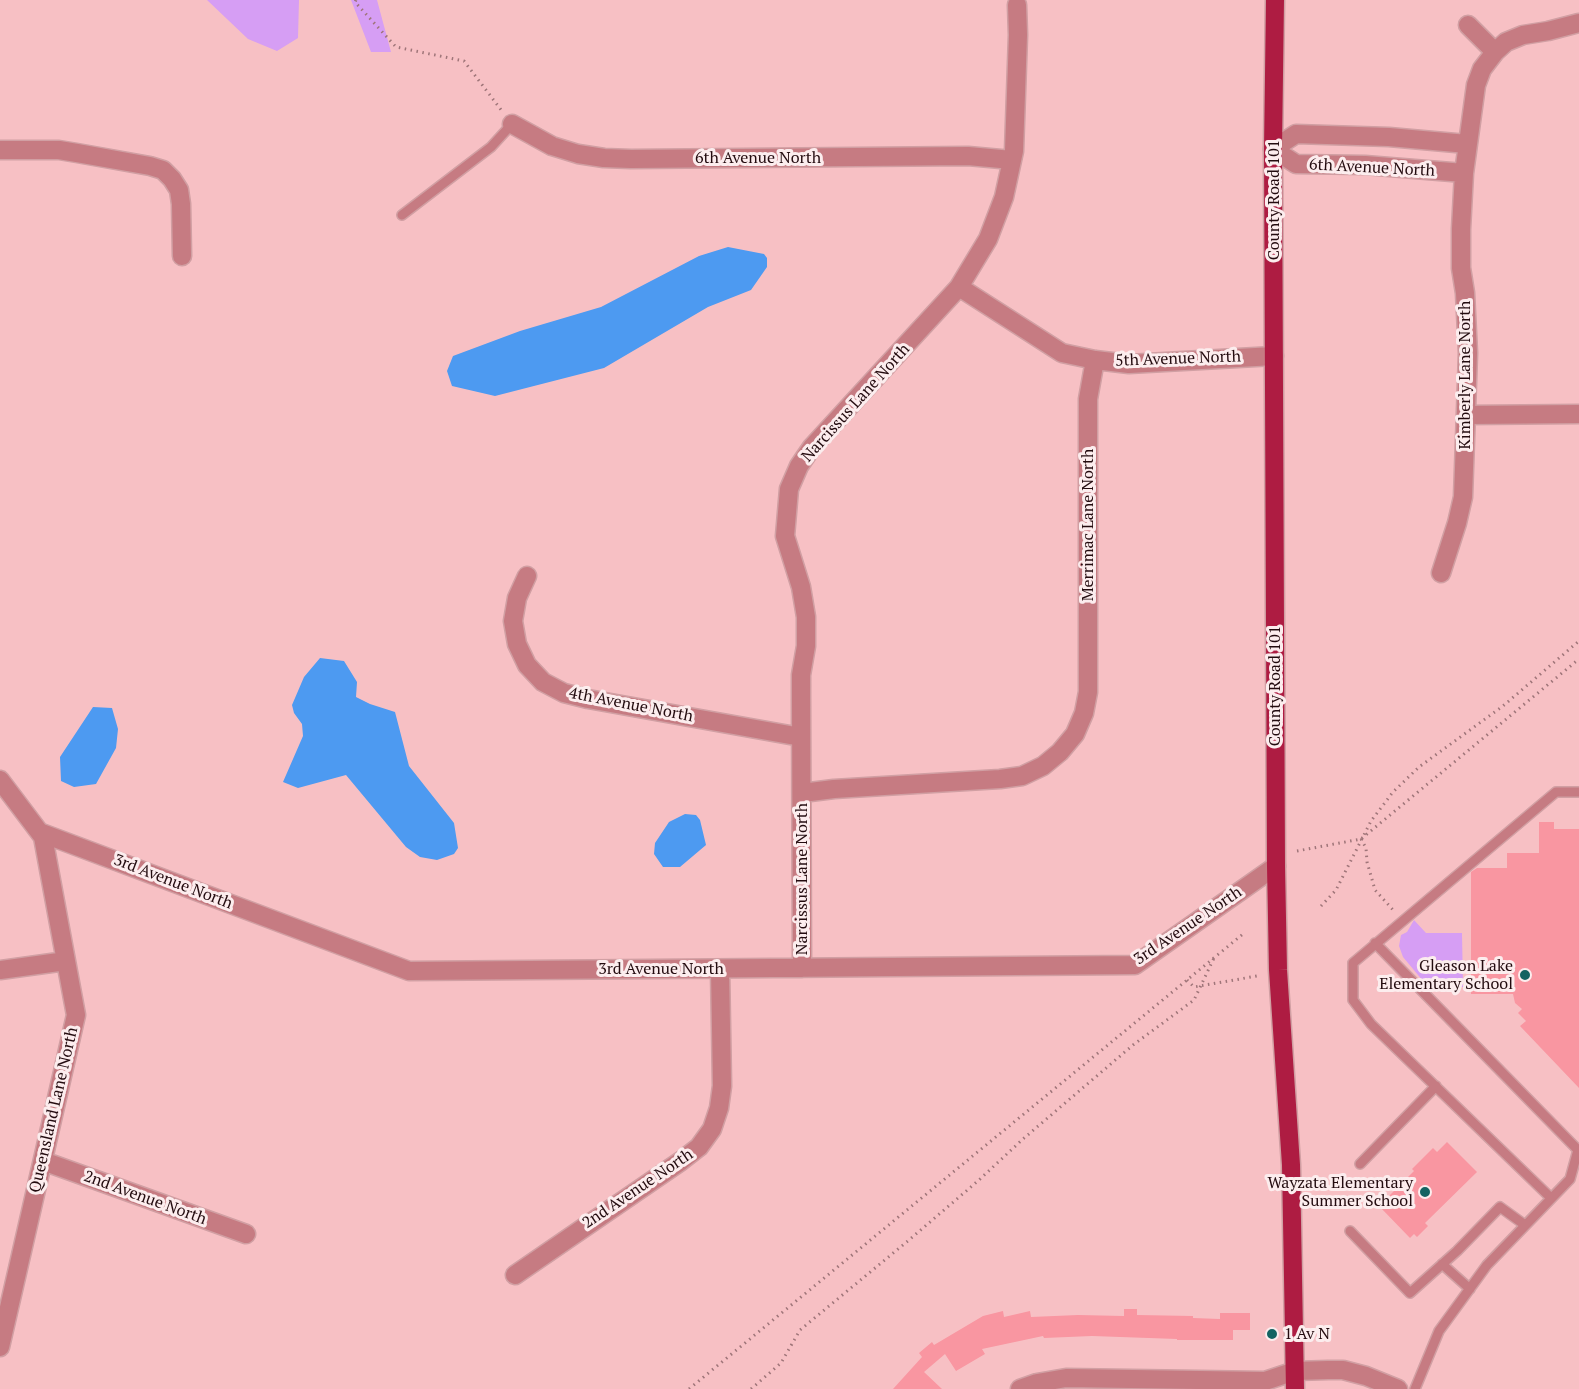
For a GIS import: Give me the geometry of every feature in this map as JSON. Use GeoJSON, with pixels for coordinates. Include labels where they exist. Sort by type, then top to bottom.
{"type":"FeatureCollection","features":[{"type":"Feature","properties":{"kind":"main road","name":"County Road 101"},"geometry":{"type":"LineString","coordinates":[[1275,0],[1273,149],[1276,866],[1278,970],[1291,1176],[1295,1380]]}},
{"type":"Feature","properties":{"kind":"street","name":"Narcissus Lane North"},"geometry":{"type":"LineString","coordinates":[[802,968],[801,675],[806,646],[806,617],[801,587],[785,536],[789,489],[799,466],[812,447],[959,286],[988,239],[1004,198],[1012,160],[1018,35],[1017,5]]}},
{"type":"Feature","properties":{"kind":"street"},"geometry":{"type":"LineString","coordinates":[[1464,173],[1476,85],[1482,69],[1506,42],[1523,35],[1579,22]]}},
{"type":"Feature","properties":{"kind":"street"},"geometry":{"type":"LineString","coordinates":[[1468,25],[1495,52]]}},
{"type":"Feature","properties":{"kind":"street","name":"6th Avenue North"},"geometry":{"type":"LineString","coordinates":[[512,124],[552,146],[578,154],[604,158],[969,156],[1012,160]]}},
{"type":"Feature","properties":{"kind":"street","name":"6th Avenue North"},"geometry":{"type":"LineString","coordinates":[[1464,173],[1365,165],[1296,164],[1273,149],[1296,134],[1389,137],[1467,144]]}},
{"type":"Feature","properties":{"kind":"street"},"geometry":{"type":"LineString","coordinates":[[0,150],[59,150],[163,170],[179,190],[182,204],[182,256]]}},
{"type":"Feature","properties":{"kind":"street","name":"Kimberly Lane North"},"geometry":{"type":"LineString","coordinates":[[1441,573],[1463,497],[1467,415],[1467,323],[1461,268],[1464,173]]}},
{"type":"Feature","properties":{"kind":"street","name":"5th Avenue North"},"geometry":{"type":"LineString","coordinates":[[959,286],[1062,352],[1095,360],[1129,363],[1274,356]]}},
{"type":"Feature","properties":{"kind":"street","name":"Merrimac Lane North"},"geometry":{"type":"LineString","coordinates":[[802,793],[1022,776],[1043,766],[1060,752],[1075,734],[1088,692],[1088,399],[1095,360]]}},
{"type":"Feature","properties":{"kind":"street"},"geometry":{"type":"LineString","coordinates":[[1467,415],[1579,414]]}},
{"type":"Feature","properties":{"kind":"street","name":"4th Avenue North"},"geometry":{"type":"LineString","coordinates":[[527,576],[517,598],[513,621],[517,644],[527,665],[543,682],[564,693],[588,699],[801,737]]}},
{"type":"Feature","properties":{"kind":"street","name":"Queensland Lane North"},"geometry":{"type":"LineString","coordinates":[[0,780],[43,837],[76,1015],[0,1347]]}},
{"type":"Feature","properties":{"kind":"street","name":"3rd Avenue North"},"geometry":{"type":"LineString","coordinates":[[39,832],[409,971],[1135,965],[1276,866]]}},
{"type":"Feature","properties":{"kind":"street"},"geometry":{"type":"LineString","coordinates":[[0,970],[66,961]]}},
{"type":"Feature","properties":{"kind":"street","name":"2nd Avenue North"},"geometry":{"type":"LineString","coordinates":[[514,1275],[681,1161],[699,1147],[712,1129],[719,1108],[722,1086],[720,969]]}},
{"type":"Feature","properties":{"kind":"street","name":"2nd Avenue North"},"geometry":{"type":"LineString","coordinates":[[43,1161],[246,1234]]}},
{"type":"Feature","properties":{"kind":"street"},"geometry":{"type":"LineString","coordinates":[[1020,1389],[1037,1383],[1066,1378],[1240,1385],[1295,1380],[1343,1370],[1366,1376],[1398,1389]]}},
{"type":"Feature","properties":{"kind":"lane"},"geometry":{"type":"LineString","coordinates":[[402,215],[491,147],[512,124]]}},
{"type":"Feature","properties":{"kind":"lane"},"geometry":{"type":"LineString","coordinates":[[1551,1198],[1371,1024],[1353,1000],[1353,963],[1556,792],[1579,792]]}},
{"type":"Feature","properties":{"kind":"lane"},"geometry":{"type":"LineString","coordinates":[[1374,943],[1578,1150],[1570,1179],[1487,1264],[1439,1331],[1416,1389]]}},
{"type":"Feature","properties":{"kind":"lane"},"geometry":{"type":"LineString","coordinates":[[1360,1164],[1436,1086]]}},
{"type":"Feature","properties":{"kind":"lane"},"geometry":{"type":"LineString","coordinates":[[1350,1231],[1410,1293],[1500,1207],[1525,1225]]}},
{"type":"Feature","properties":{"kind":"lane"},"geometry":{"type":"LineString","coordinates":[[1442,1264],[1470,1288]]}},
{"type":"Feature","properties":{"kind":"path"},"geometry":{"type":"LineString","coordinates":[[356,0],[355,2],[396,47],[464,61],[512,124]]}},
{"type":"Feature","properties":{"kind":"path"},"geometry":{"type":"LineString","coordinates":[[1321,906],[1336,890],[1371,821],[1393,792],[1419,767],[1503,706],[1579,641]]}},
{"type":"Feature","properties":{"kind":"path"},"geometry":{"type":"LineString","coordinates":[[1297,851],[1361,839],[1579,658]]}},
{"type":"Feature","properties":{"kind":"path"},"geometry":{"type":"LineString","coordinates":[[1361,839],[1376,890],[1402,920]]}},
{"type":"Feature","properties":{"kind":"path"},"geometry":{"type":"LineString","coordinates":[[689,1389],[1243,934]]}},
{"type":"Feature","properties":{"kind":"path"},"geometry":{"type":"LineString","coordinates":[[752,1389],[781,1363],[800,1330],[909,1240],[1100,1073],[1194,1000],[1215,957]]}},
{"type":"Feature","properties":{"kind":"path"},"geometry":{"type":"LineString","coordinates":[[1187,980],[1194,987],[1257,976]]}},
{"type":"Feature","properties":{"kind":"shaded area"},"geometry":{"type":"Polygon","coordinates":[[[207,0],[299,0],[298,38],[277,51],[248,39],[207,0]]]}},
{"type":"Feature","properties":{"kind":"shaded area"},"geometry":{"type":"Polygon","coordinates":[[[351,0],[377,0],[391,52],[371,52],[351,0]]]}},
{"type":"Feature","properties":{"kind":"shaded area"},"geometry":{"type":"Polygon","coordinates":[[[1414,920],[1426,933],[1462,933],[1463,987],[1428,987],[1403,957],[1399,946],[1401,935],[1407,932],[1414,920]]]}},
{"type":"Feature","properties":{"kind":"water"},"geometry":{"type":"Polygon","coordinates":[[[728,247],[764,254],[767,258],[767,267],[751,290],[708,307],[604,368],[495,396],[452,386],[447,371],[453,356],[520,331],[601,307],[699,256],[728,247]]]}},
{"type":"Feature","properties":{"kind":"water"},"geometry":{"type":"Polygon","coordinates":[[[320,658],[344,661],[357,682],[356,697],[395,712],[409,766],[454,823],[458,848],[454,854],[437,860],[420,857],[406,847],[346,775],[298,788],[283,782],[303,736],[302,724],[294,713],[292,705],[304,677],[320,658]]]}},
{"type":"Feature","properties":{"kind":"water"},"geometry":{"type":"Polygon","coordinates":[[[93,707],[112,708],[118,729],[116,748],[96,784],[74,787],[61,781],[60,757],[93,707]]]}},
{"type":"Feature","properties":{"kind":"water"},"geometry":{"type":"Polygon","coordinates":[[[685,814],[696,815],[700,820],[706,845],[680,867],[663,867],[654,854],[655,843],[669,822],[685,814]]]}},
{"type":"Feature","properties":{"kind":"building","name":"Gleason Lake Elementary School"},"geometry":{"type":"Polygon","coordinates":[[[1539,822],[1554,822],[1554,829],[1579,829],[1579,1088],[1520,1026],[1526,1021],[1518,1013],[1522,1009],[1515,1003],[1513,994],[1471,994],[1471,872],[1477,868],[1507,868],[1507,853],[1539,853],[1539,822]]]}},
{"type":"Feature","properties":{"kind":"building","name":"Wayzata Elementary Summer School"},"geometry":{"type":"Polygon","coordinates":[[[1447,1142],[1477,1172],[1425,1223],[1428,1226],[1417,1237],[1414,1234],[1410,1238],[1379,1206],[1433,1148],[1437,1152],[1447,1142]]]}},
{"type":"Feature","properties":{"kind":"building"},"geometry":{"type":"Polygon","coordinates":[[[1124,1309],[1137,1309],[1137,1315],[1220,1319],[1220,1313],[1250,1313],[1250,1330],[1233,1330],[1233,1340],[1092,1336],[1044,1338],[1043,1336],[982,1349],[985,1354],[956,1371],[945,1354],[924,1372],[942,1389],[893,1389],[922,1357],[919,1353],[932,1342],[934,1345],[983,1316],[1003,1311],[1004,1317],[1030,1311],[1031,1317],[1124,1316],[1124,1309]]]}},
{"type":"Feature","properties":{"kind":"place","name":"Gleason Lake Elementary School"},"geometry":{"type":"Point","coordinates":[1525,975]}},
{"type":"Feature","properties":{"kind":"place","name":"Wayzata Elementary Summer School"},"geometry":{"type":"Point","coordinates":[1425,1192]}},
{"type":"Feature","properties":{"kind":"place","name":"1 Av N"},"geometry":{"type":"Point","coordinates":[1272,1334]}}]}
